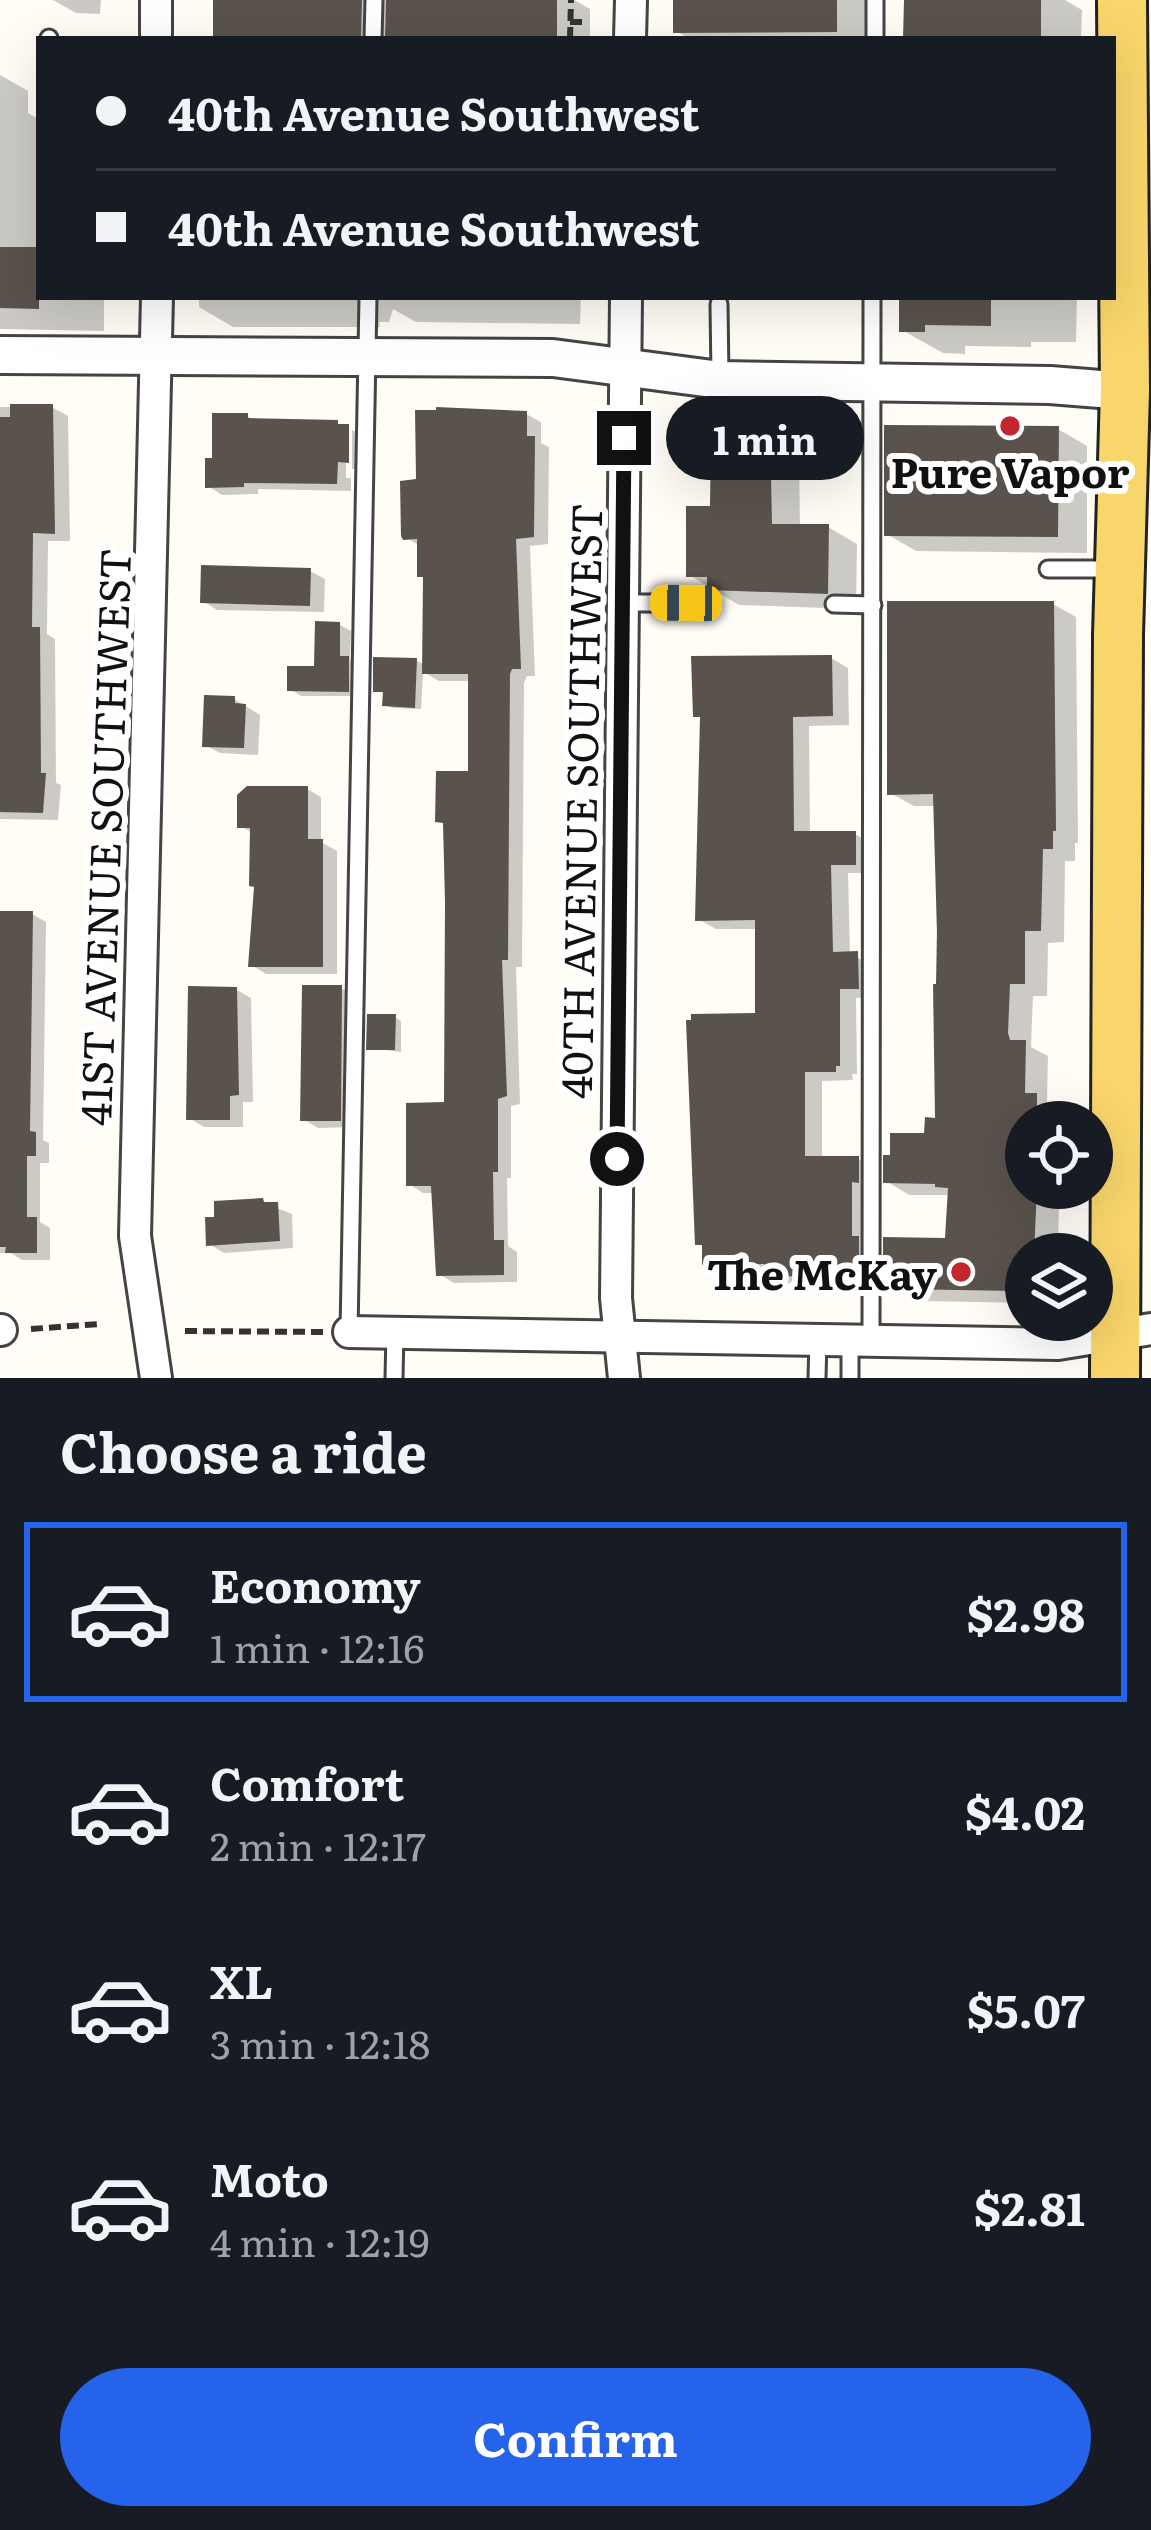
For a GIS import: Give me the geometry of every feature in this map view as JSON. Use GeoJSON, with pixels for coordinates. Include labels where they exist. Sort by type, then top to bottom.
{"type":"FeatureCollection","features":[{"type":"Feature","properties":{"kind":"main road"},"geometry":{"type":"LineString","coordinates":[[1122,0],[1138,391],[1120,569],[1128,1347]]}},
{"type":"Feature","properties":{"kind":"street"},"geometry":{"type":"LineString","coordinates":[[156,0],[156,36]]}},
{"type":"Feature","properties":{"kind":"street"},"geometry":{"type":"LineString","coordinates":[[630,36],[631,0]]}},
{"type":"Feature","properties":{"kind":"street","name":"41ST AVENUE SOUTHWEST"},"geometry":{"type":"LineString","coordinates":[[156,1378],[135,1236],[157,300]]}},
{"type":"Feature","properties":{"kind":"street","name":"40TH AVENUE SOUTHWEST"},"geometry":{"type":"LineString","coordinates":[[624,1378],[616,1298],[626,300]]}},
{"type":"Feature","properties":{"kind":"street"},"geometry":{"type":"LineString","coordinates":[[0,355],[553,358],[720,380],[1050,385],[1138,391]]}},
{"type":"Feature","properties":{"kind":"street"},"geometry":{"type":"LineString","coordinates":[[341,1332],[1128,1347]]}},
{"type":"Feature","properties":{"kind":"lane"},"geometry":{"type":"LineString","coordinates":[[373,36],[374,0]]}},
{"type":"Feature","properties":{"kind":"lane"},"geometry":{"type":"LineString","coordinates":[[875,0],[875,36]]}},
{"type":"Feature","properties":{"kind":"lane"},"geometry":{"type":"LineString","coordinates":[[341,1332],[368,300]]}},
{"type":"Feature","properties":{"kind":"lane"},"geometry":{"type":"LineString","coordinates":[[850,1378],[861,1340],[873,605],[872,300]]}},
{"type":"Feature","properties":{"kind":"lane"},"geometry":{"type":"LineString","coordinates":[[719,304],[720,380]]}},
{"type":"Feature","properties":{"kind":"lane"},"geometry":{"type":"LineString","coordinates":[[1048,569],[1120,569]]}},
{"type":"Feature","properties":{"kind":"lane"},"geometry":{"type":"LineString","coordinates":[[622,602],[686,603]]}},
{"type":"Feature","properties":{"kind":"lane"},"geometry":{"type":"LineString","coordinates":[[834,604],[873,605]]}},
{"type":"Feature","properties":{"kind":"lane"},"geometry":{"type":"LineString","coordinates":[[394,1332],[394,1378]]}},
{"type":"Feature","properties":{"kind":"lane"},"geometry":{"type":"LineString","coordinates":[[818,1339],[818,1378]]}},
{"type":"Feature","properties":{"kind":"path"},"geometry":{"type":"LineString","coordinates":[[570,36],[571,0]]}},
{"type":"Feature","properties":{"kind":"path"},"geometry":{"type":"LineString","coordinates":[[571,22],[588,22]]}},
{"type":"Feature","properties":{"kind":"path"},"geometry":{"type":"LineString","coordinates":[[10,1330],[99,1324]]}},
{"type":"Feature","properties":{"kind":"path"},"geometry":{"type":"LineString","coordinates":[[185,1331],[341,1332]]}},
{"type":"Feature","properties":{"kind":"building"},"geometry":{"type":"Polygon","coordinates":[[[213,0],[362,0],[361,36],[213,36],[213,0]]]}},
{"type":"Feature","properties":{"kind":"building"},"geometry":{"type":"Polygon","coordinates":[[[386,0],[557,0],[557,36],[385,36],[386,0]]]}},
{"type":"Feature","properties":{"kind":"building"},"geometry":{"type":"Polygon","coordinates":[[[673,0],[837,0],[837,32],[673,33],[673,0]]]}},
{"type":"Feature","properties":{"kind":"building"},"geometry":{"type":"Polygon","coordinates":[[[904,0],[1041,0],[1041,36],[903,36],[904,0]]]}},
{"type":"Feature","properties":{"kind":"building"},"geometry":{"type":"Polygon","coordinates":[[[0,247],[36,247],[39,309],[0,308],[0,247]]]}},
{"type":"Feature","properties":{"kind":"building"},"geometry":{"type":"Polygon","coordinates":[[[899,300],[991,300],[991,326],[925,325],[925,332],[899,332],[899,300]]]}},
{"type":"Feature","properties":{"kind":"building"},"geometry":{"type":"Polygon","coordinates":[[[10,404],[53,404],[55,534],[33,533],[32,627],[40,627],[41,773],[46,773],[43,813],[0,812],[0,417],[10,417],[10,404]]]}},
{"type":"Feature","properties":{"kind":"building"},"geometry":{"type":"Polygon","coordinates":[[[415,410],[527,411],[527,436],[535,436],[534,537],[516,539],[521,669],[512,669],[510,674],[508,960],[502,960],[507,1096],[498,1099],[498,1172],[493,1172],[494,1240],[504,1240],[504,1275],[436,1276],[431,1186],[406,1186],[406,1103],[444,1102],[445,902],[443,823],[435,822],[436,771],[468,771],[468,674],[422,674],[423,577],[417,577],[417,539],[401,536],[400,481],[416,479],[415,410]]]}},
{"type":"Feature","properties":{"kind":"building"},"geometry":{"type":"Polygon","coordinates":[[[212,413],[349,424],[349,463],[338,462],[337,484],[244,483],[244,487],[205,488],[205,458],[212,458],[212,413]]]}},
{"type":"Feature","properties":{"kind":"building"},"geometry":{"type":"Polygon","coordinates":[[[884,425],[1059,426],[1058,537],[884,536],[884,425]]]}},
{"type":"Feature","properties":{"kind":"building"},"geometry":{"type":"Polygon","coordinates":[[[711,433],[770,434],[772,524],[829,524],[828,594],[707,590],[707,577],[686,577],[686,506],[710,506],[711,433]]]}},
{"type":"Feature","properties":{"kind":"building"},"geometry":{"type":"Polygon","coordinates":[[[201,565],[311,568],[310,606],[200,603],[201,565]]]}},
{"type":"Feature","properties":{"kind":"building"},"geometry":{"type":"Polygon","coordinates":[[[887,601],[1054,601],[1056,831],[1053,849],[1043,849],[1041,931],[1025,931],[1025,984],[1010,984],[1008,1033],[1010,1040],[1026,1040],[1025,1093],[1037,1093],[1037,1101],[1005,1101],[1005,1209],[1036,1209],[1035,1233],[1005,1233],[1005,1291],[896,1289],[896,1270],[883,1270],[883,1237],[945,1238],[948,1188],[883,1183],[883,1155],[890,1155],[890,1133],[924,1133],[925,1117],[935,1118],[937,932],[933,794],[887,795],[887,601]]]}},
{"type":"Feature","properties":{"kind":"building"},"geometry":{"type":"Polygon","coordinates":[[[315,621],[340,622],[340,656],[349,656],[349,692],[287,691],[287,666],[314,666],[315,621]]]}},
{"type":"Feature","properties":{"kind":"building"},"geometry":{"type":"Polygon","coordinates":[[[832,655],[833,716],[793,717],[794,831],[856,831],[856,865],[831,865],[833,952],[858,951],[859,989],[840,989],[840,1066],[836,1072],[805,1072],[805,1156],[859,1156],[859,1183],[852,1182],[852,1236],[859,1236],[859,1270],[838,1270],[838,1277],[763,1276],[764,1264],[702,1265],[702,1245],[695,1245],[686,1020],[691,1020],[691,1014],[755,1013],[755,920],[695,921],[700,717],[693,717],[691,656],[832,655]]]}},
{"type":"Feature","properties":{"kind":"building"},"geometry":{"type":"Polygon","coordinates":[[[373,657],[417,658],[415,708],[382,706],[383,692],[373,692],[373,657]]]}},
{"type":"Feature","properties":{"kind":"building"},"geometry":{"type":"Polygon","coordinates":[[[204,695],[235,696],[235,703],[246,704],[244,748],[202,747],[204,695]]]}},
{"type":"Feature","properties":{"kind":"building"},"geometry":{"type":"Polygon","coordinates":[[[247,786],[308,786],[308,839],[323,839],[323,967],[248,967],[254,887],[249,886],[250,828],[237,828],[237,795],[247,786]]]}},
{"type":"Feature","properties":{"kind":"building"},"geometry":{"type":"Polygon","coordinates":[[[0,911],[33,911],[30,1131],[36,1132],[36,1156],[27,1156],[27,1217],[37,1217],[37,1253],[5,1253],[6,1247],[0,1247],[0,911]]]}},
{"type":"Feature","properties":{"kind":"building"},"geometry":{"type":"Polygon","coordinates":[[[302,985],[342,985],[341,1121],[300,1121],[302,985]]]}},
{"type":"Feature","properties":{"kind":"building"},"geometry":{"type":"Polygon","coordinates":[[[188,986],[237,987],[239,1095],[230,1096],[230,1120],[186,1120],[188,986]]]}},
{"type":"Feature","properties":{"kind":"building"},"geometry":{"type":"Polygon","coordinates":[[[367,1014],[396,1014],[395,1050],[366,1050],[367,1014]]]}},
{"type":"Feature","properties":{"kind":"building"},"geometry":{"type":"Polygon","coordinates":[[[263,1198],[264,1202],[278,1202],[280,1241],[206,1246],[205,1217],[214,1217],[214,1201],[263,1198]]]}},
{"type":"Feature","properties":{"kind":"place","name":"Pure Vapor"},"geometry":{"type":"Point","coordinates":[1010,426]}},
{"type":"Feature","properties":{"kind":"place","name":"The McKay"},"geometry":{"type":"Point","coordinates":[961,1272]}},
{"type":"Feature","properties":{"kind":"route"},"geometry":{"type":"LineString","coordinates":[[617,1159],[624,438]]}}]}
